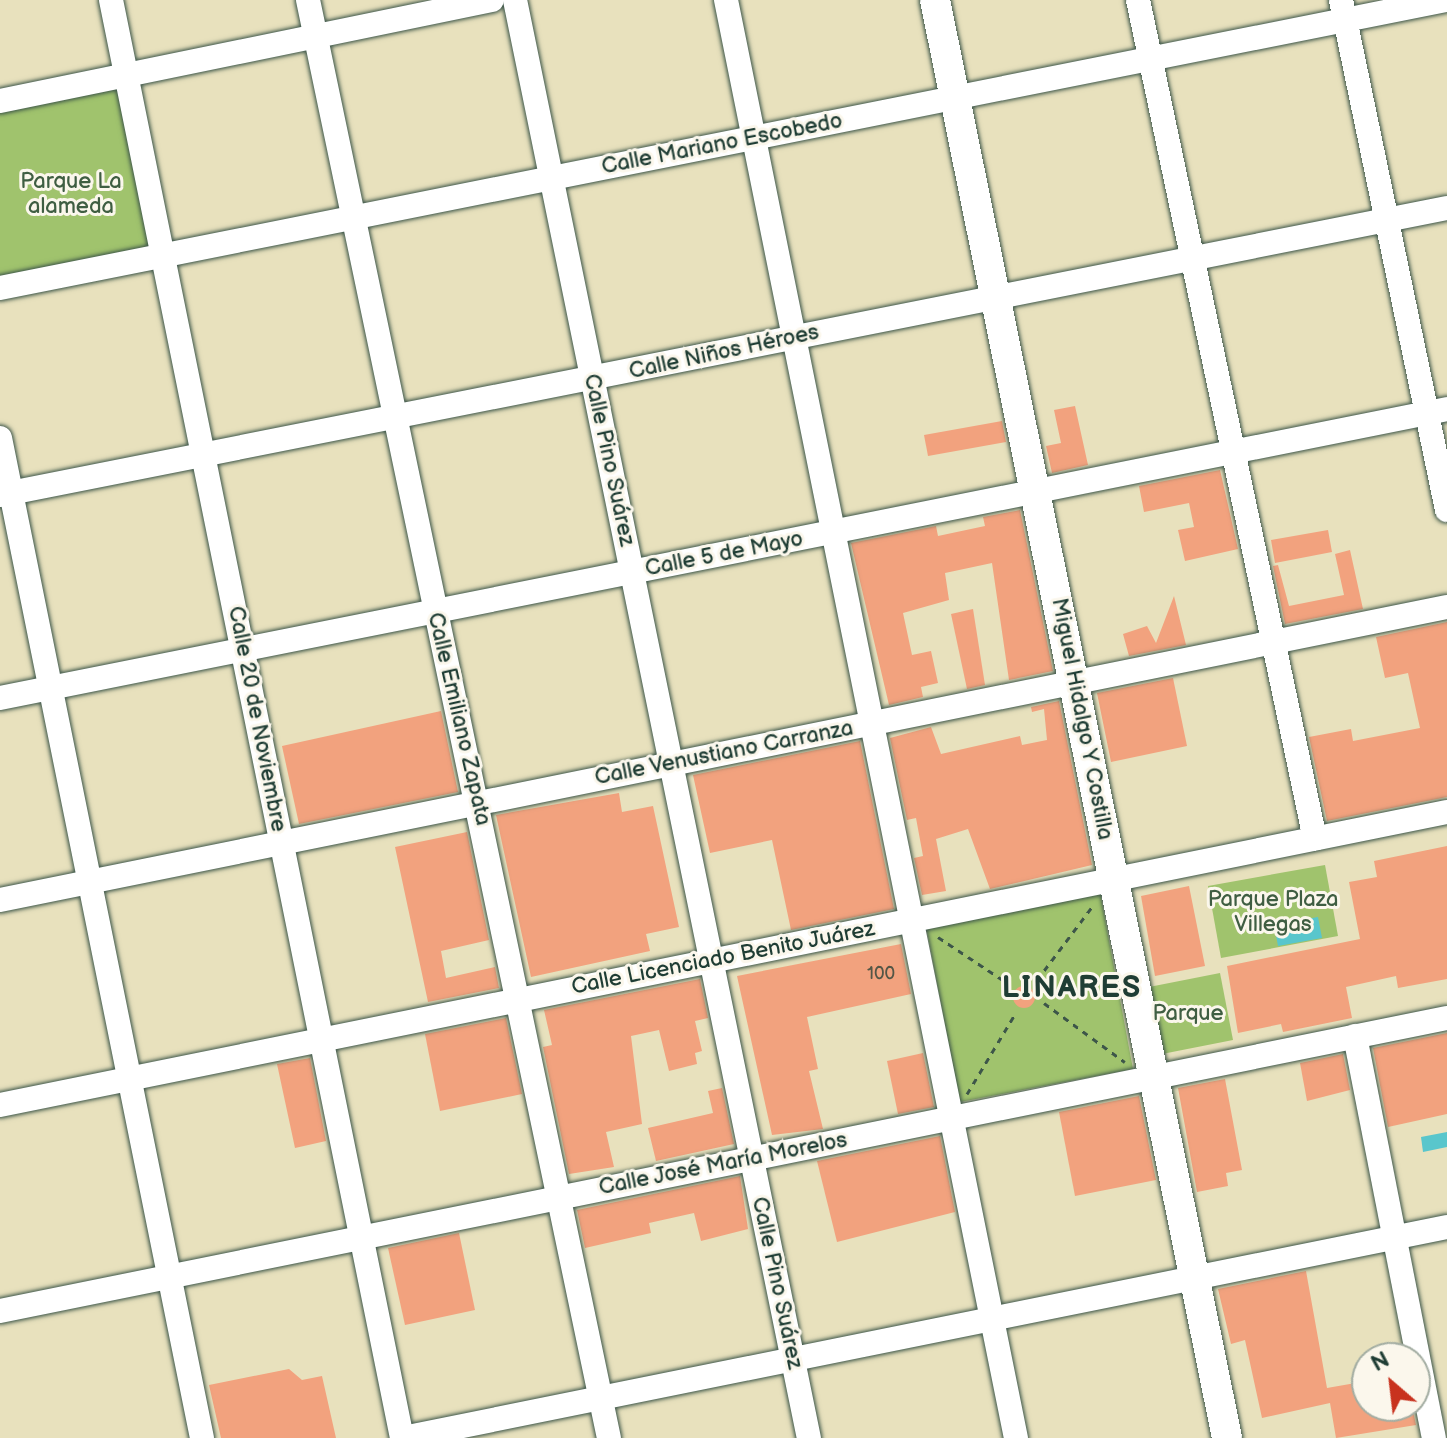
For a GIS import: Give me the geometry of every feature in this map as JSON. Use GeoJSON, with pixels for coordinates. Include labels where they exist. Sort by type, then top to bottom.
{"type":"FeatureCollection","features":[{"type":"Feature","properties":{"kind":"main road","name":"Miguel Hidalgo Y Costilla"},"geometry":{"type":"LineString","coordinates":[[935,0],[1075,681],[1104,890],[1140,1070],[1195,1278],[1227,1438]]}},
{"type":"Feature","properties":{"kind":"street","name":"Calle 20 de Noviembre"},"geometry":{"type":"LineString","coordinates":[[111,0],[402,1438]]}},
{"type":"Feature","properties":{"kind":"street","name":"Calle Emiliano Zapata"},"geometry":{"type":"LineString","coordinates":[[308,0],[433,611],[480,803],[609,1438]]}},
{"type":"Feature","properties":{"kind":"street"},"geometry":{"type":"LineString","coordinates":[[0,101],[492,0]]}},
{"type":"Feature","properties":{"kind":"street","name":"Calle Pino Suárez"},"geometry":{"type":"LineString","coordinates":[[515,0],[809,1438]]}},
{"type":"Feature","properties":{"kind":"street"},"geometry":{"type":"LineString","coordinates":[[726,0],[872,723],[922,926],[951,1118],[1016,1438]]}},
{"type":"Feature","properties":{"kind":"street"},"geometry":{"type":"LineString","coordinates":[[1138,0],[1315,839]]}},
{"type":"Feature","properties":{"kind":"street","name":"Calle Mariano Escobedo"},"geometry":{"type":"LineString","coordinates":[[0,288],[1150,58],[1343,10],[1445,0]]}},
{"type":"Feature","properties":{"kind":"street"},"geometry":{"type":"LineString","coordinates":[[1343,10],[1387,220],[1437,412],[1447,510]]}},
{"type":"Feature","properties":{"kind":"street","name":"Calle Niños Héroes"},"geometry":{"type":"LineString","coordinates":[[6,494],[593,379],[1192,255],[1447,208]]}},
{"type":"Feature","properties":{"kind":"street","name":"Calle 5 de Mayo"},"geometry":{"type":"LineString","coordinates":[[0,698],[1437,412]]}},
{"type":"Feature","properties":{"kind":"street"},"geometry":{"type":"LineString","coordinates":[[0,438],[6,494],[51,688],[202,1438]]}},
{"type":"Feature","properties":{"kind":"street","name":"Calle Venustiano Carranza"},"geometry":{"type":"LineString","coordinates":[[0,900],[1447,607]]}},
{"type":"Feature","properties":{"kind":"street","name":"Calle Licenciado Benito Juárez"},"geometry":{"type":"LineString","coordinates":[[0,1105],[711,961],[922,926],[1104,890],[1315,839],[1447,812]]}},
{"type":"Feature","properties":{"kind":"street","name":"Calle José María Morelos"},"geometry":{"type":"LineString","coordinates":[[0,1311],[951,1118],[1140,1070],[1447,1018]]}},
{"type":"Feature","properties":{"kind":"street"},"geometry":{"type":"LineString","coordinates":[[1355,1036],[1433,1436]]}},
{"type":"Feature","properties":{"kind":"street"},"geometry":{"type":"LineString","coordinates":[[402,1438],[1447,1227]]}},
{"type":"Feature","properties":{"kind":"path"},"geometry":{"type":"LineString","coordinates":[[1081,904],[1104,890]]}},
{"type":"Feature","properties":{"kind":"path"},"geometry":{"type":"LineString","coordinates":[[1099,916],[1104,890]]}},
{"type":"Feature","properties":{"kind":"path"},"geometry":{"type":"LineString","coordinates":[[1037,980],[1104,890]]}},
{"type":"Feature","properties":{"kind":"path"},"geometry":{"type":"LineString","coordinates":[[922,926],[947,930]]}},
{"type":"Feature","properties":{"kind":"path"},"geometry":{"type":"LineString","coordinates":[[922,926],[935,947]]}},
{"type":"Feature","properties":{"kind":"path"},"geometry":{"type":"LineString","coordinates":[[922,926],[1009,984]]}},
{"type":"Feature","properties":{"kind":"path"},"geometry":{"type":"LineString","coordinates":[[1044,1003],[1140,1070]]}},
{"type":"Feature","properties":{"kind":"path"},"geometry":{"type":"LineString","coordinates":[[965,1097],[1015,1014]]}},
{"type":"Feature","properties":{"kind":"path"},"geometry":{"type":"LineString","coordinates":[[1126,1050],[1140,1070]]}},
{"type":"Feature","properties":{"kind":"path"},"geometry":{"type":"LineString","coordinates":[[1114,1068],[1140,1070]]}},
{"type":"Feature","properties":{"kind":"path"},"geometry":{"type":"LineString","coordinates":[[962,1082],[965,1097]]}},
{"type":"Feature","properties":{"kind":"path"},"geometry":{"type":"LineString","coordinates":[[965,1097],[980,1094]]}},
{"type":"Feature","properties":{"kind":"green space","name":"Parque La alameda"},"geometry":{"type":"Polygon","coordinates":[[[121,77],[153,249],[0,280],[0,102],[121,77]]]}},
{"type":"Feature","properties":{"kind":"green space","name":"Parque Plaza Villegas"},"geometry":{"type":"Polygon","coordinates":[[[1325,865],[1338,936],[1221,958],[1208,886],[1325,865]]]}},
{"type":"Feature","properties":{"kind":"green space"},"geometry":{"type":"Polygon","coordinates":[[[1100,892],[1133,1069],[960,1102],[926,926],[1100,892]]]}},
{"type":"Feature","properties":{"kind":"green space","name":"Parque"},"geometry":{"type":"Polygon","coordinates":[[[1220,973],[1233,1040],[1157,1055],[1144,988],[1220,973]]]}},
{"type":"Feature","properties":{"kind":"water"},"geometry":{"type":"Polygon","coordinates":[[[1318,917],[1322,938],[1278,946],[1274,925],[1318,917]]]}},
{"type":"Feature","properties":{"kind":"water"},"geometry":{"type":"Polygon","coordinates":[[[1447,1132],[1447,1147],[1423,1152],[1421,1137],[1447,1132]]]}},
{"type":"Feature","properties":{"kind":"building"},"geometry":{"type":"Polygon","coordinates":[[[1075,406],[1088,465],[1052,473],[1046,446],[1061,443],[1054,410],[1075,406]]]}},
{"type":"Feature","properties":{"kind":"building"},"geometry":{"type":"Polygon","coordinates":[[[1002,421],[1006,442],[928,456],[924,435],[1002,421]]]}},
{"type":"Feature","properties":{"kind":"building"},"geometry":{"type":"Polygon","coordinates":[[[1220,470],[1238,549],[1185,561],[1178,530],[1194,527],[1189,503],[1144,512],[1139,486],[1220,470]]]}},
{"type":"Feature","properties":{"kind":"building"},"geometry":{"type":"Polygon","coordinates":[[[1020,510],[1053,671],[1009,680],[992,563],[945,573],[949,600],[903,613],[912,655],[931,651],[938,683],[921,687],[923,697],[889,705],[851,543],[936,526],[938,536],[985,526],[983,517],[1020,510]]]}},
{"type":"Feature","properties":{"kind":"building"},"geometry":{"type":"Polygon","coordinates":[[[1328,530],[1332,552],[1275,563],[1271,540],[1328,530]]]}},
{"type":"Feature","properties":{"kind":"building"},"geometry":{"type":"Polygon","coordinates":[[[1350,550],[1363,609],[1285,624],[1273,566],[1278,565],[1289,606],[1344,595],[1335,554],[1350,550]]]}},
{"type":"Feature","properties":{"kind":"building"},"geometry":{"type":"Polygon","coordinates":[[[1174,596],[1186,645],[1129,656],[1123,634],[1147,626],[1156,643],[1174,596]]]}},
{"type":"Feature","properties":{"kind":"building"},"geometry":{"type":"Polygon","coordinates":[[[973,609],[985,685],[967,689],[951,614],[973,609]]]}},
{"type":"Feature","properties":{"kind":"building"},"geometry":{"type":"Polygon","coordinates":[[[1447,622],[1447,797],[1327,821],[1309,737],[1351,729],[1353,741],[1420,728],[1408,673],[1385,678],[1376,637],[1447,622]]]}},
{"type":"Feature","properties":{"kind":"building"},"geometry":{"type":"Polygon","coordinates":[[[1173,678],[1187,746],[1111,762],[1097,693],[1173,678]]]}},
{"type":"Feature","properties":{"kind":"building"},"geometry":{"type":"Polygon","coordinates":[[[1059,701],[1092,865],[990,889],[968,829],[936,839],[946,891],[922,895],[914,858],[923,856],[916,818],[907,820],[890,738],[931,727],[941,754],[1020,736],[1022,745],[1047,740],[1044,709],[1032,712],[1031,707],[1059,701]]]}},
{"type":"Feature","properties":{"kind":"building"},"geometry":{"type":"Polygon","coordinates":[[[441,711],[458,792],[299,824],[282,746],[441,711]]]}},
{"type":"Feature","properties":{"kind":"building"},"geometry":{"type":"Polygon","coordinates":[[[860,741],[894,909],[791,930],[772,840],[710,853],[693,775],[860,741]]]}},
{"type":"Feature","properties":{"kind":"building"},"geometry":{"type":"Polygon","coordinates":[[[619,793],[622,812],[653,806],[679,927],[646,934],[650,951],[531,977],[496,815],[619,793]]]}},
{"type":"Feature","properties":{"kind":"building"},"geometry":{"type":"Polygon","coordinates":[[[467,832],[489,940],[441,951],[446,978],[495,967],[499,988],[428,1002],[395,847],[467,832]]]}},
{"type":"Feature","properties":{"kind":"building"},"geometry":{"type":"Polygon","coordinates":[[[1447,846],[1447,979],[1398,988],[1396,976],[1346,987],[1352,1018],[1283,1032],[1281,1024],[1238,1033],[1227,966],[1360,939],[1349,882],[1377,877],[1374,861],[1447,846]]]}},
{"type":"Feature","properties":{"kind":"building"},"geometry":{"type":"Polygon","coordinates":[[[1189,886],[1205,966],[1155,976],[1141,896],[1189,886]]]}},
{"type":"Feature","properties":{"kind":"building"},"geometry":{"type":"Polygon","coordinates":[[[901,944],[911,994],[807,1017],[818,1069],[809,1071],[823,1129],[772,1135],[737,976],[901,944]]]}},
{"type":"Feature","properties":{"kind":"building"},"geometry":{"type":"Polygon","coordinates":[[[700,979],[708,1018],[695,1021],[702,1051],[695,1053],[697,1064],[669,1071],[659,1030],[631,1036],[642,1124],[606,1132],[614,1167],[569,1174],[543,1047],[552,1045],[544,1010],[700,979]]]}},
{"type":"Feature","properties":{"kind":"building"},"geometry":{"type":"Polygon","coordinates":[[[1024,986],[1032,989],[1035,997],[1032,1005],[1024,1008],[1016,1005],[1013,997],[1016,989],[1024,986]]]}},
{"type":"Feature","properties":{"kind":"building"},"geometry":{"type":"Polygon","coordinates":[[[506,1018],[522,1094],[440,1111],[425,1034],[506,1018]]]}},
{"type":"Feature","properties":{"kind":"building"},"geometry":{"type":"Polygon","coordinates":[[[1447,1033],[1447,1114],[1388,1127],[1373,1048],[1447,1033]]]}},
{"type":"Feature","properties":{"kind":"building"},"geometry":{"type":"Polygon","coordinates":[[[923,1053],[934,1107],[898,1114],[887,1061],[923,1053]]]}},
{"type":"Feature","properties":{"kind":"building"},"geometry":{"type":"Polygon","coordinates":[[[1343,1054],[1350,1090],[1307,1101],[1300,1063],[1343,1054]]]}},
{"type":"Feature","properties":{"kind":"building"},"geometry":{"type":"Polygon","coordinates":[[[310,1058],[326,1141],[295,1148],[277,1064],[310,1058]]]}},
{"type":"Feature","properties":{"kind":"building"},"geometry":{"type":"Polygon","coordinates":[[[1225,1079],[1242,1170],[1226,1173],[1228,1186],[1197,1192],[1178,1088],[1225,1079]]]}},
{"type":"Feature","properties":{"kind":"building"},"geometry":{"type":"Polygon","coordinates":[[[722,1088],[734,1144],[656,1161],[648,1128],[713,1113],[708,1091],[722,1088]]]}},
{"type":"Feature","properties":{"kind":"building"},"geometry":{"type":"Polygon","coordinates":[[[1139,1096],[1156,1180],[1075,1196],[1059,1112],[1139,1096]]]}},
{"type":"Feature","properties":{"kind":"building"},"geometry":{"type":"Polygon","coordinates":[[[940,1136],[955,1212],[837,1242],[817,1161],[940,1136]]]}},
{"type":"Feature","properties":{"kind":"building"},"geometry":{"type":"Polygon","coordinates":[[[740,1176],[748,1229],[701,1241],[694,1213],[649,1223],[651,1233],[585,1248],[577,1210],[740,1176]]]}},
{"type":"Feature","properties":{"kind":"building"},"geometry":{"type":"Polygon","coordinates":[[[459,1233],[475,1310],[405,1325],[388,1248],[459,1233]]]}},
{"type":"Feature","properties":{"kind":"building"},"geometry":{"type":"Polygon","coordinates":[[[1306,1271],[1327,1388],[1351,1384],[1351,1422],[1415,1422],[1416,1425],[1336,1438],[1330,1403],[1262,1418],[1245,1340],[1231,1344],[1218,1289],[1306,1271]]]}},
{"type":"Feature","properties":{"kind":"building"},"geometry":{"type":"Polygon","coordinates":[[[289,1369],[302,1380],[322,1376],[336,1438],[221,1438],[209,1385],[289,1369]]]}},
{"type":"Feature","properties":{"kind":"district","name":"LINARES"},"geometry":{"type":"Point","coordinates":[1072,988]}}]}
